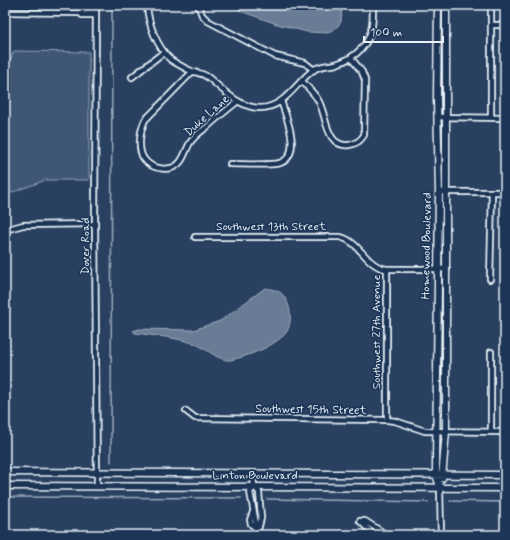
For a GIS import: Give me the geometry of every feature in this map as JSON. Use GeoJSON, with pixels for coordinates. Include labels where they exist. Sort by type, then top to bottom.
{"type":"FeatureCollection","features":[{"type":"Feature","properties":{"kind":"main road","name":"Homewood Boulevard"},"geometry":{"type":"LineString","coordinates":[[438,5],[437,98],[439,192],[436,474],[440,487]]}},
{"type":"Feature","properties":{"kind":"main road","name":"Homewood Boulevard"},"geometry":{"type":"LineString","coordinates":[[440,487],[443,474],[446,431],[446,5]]}},
{"type":"Feature","properties":{"kind":"main road","name":"Linton Boulevard"},"geometry":{"type":"LineString","coordinates":[[5,472],[505,475]]}},
{"type":"Feature","properties":{"kind":"main road","name":"Linton Boulevard"},"geometry":{"type":"LineString","coordinates":[[5,486],[505,488]]}},
{"type":"Feature","properties":{"kind":"street","name":"Dover Road"},"geometry":{"type":"LineString","coordinates":[[96,5],[95,224],[97,486]]}},
{"type":"Feature","properties":{"kind":"street"},"geometry":{"type":"LineString","coordinates":[[148,5],[149,18],[154,34],[164,52],[176,64],[192,72],[198,72],[205,75],[217,86],[238,101],[249,106],[261,108],[281,101],[314,70],[343,62],[351,58],[362,47],[370,34],[373,19],[373,5]]}},
{"type":"Feature","properties":{"kind":"street"},"geometry":{"type":"LineString","coordinates":[[198,5],[202,15],[208,21],[275,56],[305,63],[314,70]]}},
{"type":"Feature","properties":{"kind":"street"},"geometry":{"type":"LineString","coordinates":[[491,5],[491,118]]}},
{"type":"Feature","properties":{"kind":"street"},"geometry":{"type":"LineString","coordinates":[[5,12],[96,13]]}},
{"type":"Feature","properties":{"kind":"street"},"geometry":{"type":"LineString","coordinates":[[491,25],[505,25]]}},
{"type":"Feature","properties":{"kind":"street"},"geometry":{"type":"LineString","coordinates":[[132,77],[164,52]]}},
{"type":"Feature","properties":{"kind":"street"},"geometry":{"type":"LineString","coordinates":[[302,81],[319,100],[329,133],[333,139],[343,145],[357,143],[364,135],[365,80],[362,72],[351,58]]}},
{"type":"Feature","properties":{"kind":"street","name":"Duke Lane"},"geometry":{"type":"LineString","coordinates":[[192,72],[145,120],[142,128],[140,151],[143,158],[149,164],[156,168],[164,169],[181,162],[192,139],[238,101]]}},
{"type":"Feature","properties":{"kind":"street"},"geometry":{"type":"LineString","coordinates":[[230,164],[277,163],[287,158],[292,151],[291,138],[288,121],[281,101]]}},
{"type":"Feature","properties":{"kind":"street"},"geometry":{"type":"LineString","coordinates":[[438,117],[505,118]]}},
{"type":"Feature","properties":{"kind":"street"},"geometry":{"type":"LineString","coordinates":[[439,192],[505,192]]}},
{"type":"Feature","properties":{"kind":"street"},"geometry":{"type":"LineString","coordinates":[[490,279],[492,192]]}},
{"type":"Feature","properties":{"kind":"street"},"geometry":{"type":"LineString","coordinates":[[5,230],[22,225],[95,224]]}},
{"type":"Feature","properties":{"kind":"street","name":"Southwest 13th Street"},"geometry":{"type":"LineString","coordinates":[[195,236],[340,237],[348,239]]}},
{"type":"Feature","properties":{"kind":"street","name":"Southwest 27th Avenue"},"geometry":{"type":"LineString","coordinates":[[348,239],[373,263],[387,269],[387,420]]}},
{"type":"Feature","properties":{"kind":"street"},"geometry":{"type":"LineString","coordinates":[[387,269],[446,269]]}},
{"type":"Feature","properties":{"kind":"street"},"geometry":{"type":"LineString","coordinates":[[491,352],[491,432]]}},
{"type":"Feature","properties":{"kind":"street","name":"Southwest 15th Street"},"geometry":{"type":"LineString","coordinates":[[186,411],[195,418],[387,420],[421,430],[505,432]]}},
{"type":"Feature","properties":{"kind":"street"},"geometry":{"type":"LineString","coordinates":[[253,473],[254,486],[259,492],[261,518],[258,532]]}},
{"type":"Feature","properties":{"kind":"street"},"geometry":{"type":"LineString","coordinates":[[254,486],[250,492],[258,532]]}},
{"type":"Feature","properties":{"kind":"street","name":"Homewood Boulevard"},"geometry":{"type":"LineString","coordinates":[[440,487],[441,535]]}},
{"type":"Feature","properties":{"kind":"street"},"geometry":{"type":"LineString","coordinates":[[374,535],[360,521],[365,522],[387,535]]}},
{"type":"Feature","properties":{"kind":"shaded area"},"geometry":{"type":"Polygon","coordinates":[[[232,5],[288,5],[320,9],[324,8],[325,5],[342,5],[341,22],[337,27],[328,33],[307,32],[277,24],[243,12],[232,5]]]}},
{"type":"Feature","properties":{"kind":"shaded area"},"geometry":{"type":"Polygon","coordinates":[[[14,51],[89,52],[89,180],[46,180],[5,195],[5,73],[14,51]]]}},
{"type":"Feature","properties":{"kind":"shaded area"},"geometry":{"type":"Polygon","coordinates":[[[265,288],[282,294],[285,298],[290,309],[289,327],[283,336],[272,344],[244,356],[226,360],[188,342],[173,338],[135,333],[133,331],[139,329],[193,330],[220,321],[265,288]]]}},
{"type":"Feature","properties":{"kind":"waterway"},"geometry":{"type":"LineString","coordinates":[[111,462],[112,5]]}},
{"type":"Feature","properties":{"kind":"waterway"},"geometry":{"type":"LineString","coordinates":[[5,497],[241,498]]}},
{"type":"Feature","properties":{"kind":"waterway"},"geometry":{"type":"LineString","coordinates":[[267,499],[428,502]]}},
{"type":"Feature","properties":{"kind":"waterway"},"geometry":{"type":"LineString","coordinates":[[450,501],[505,502]]}}]}
